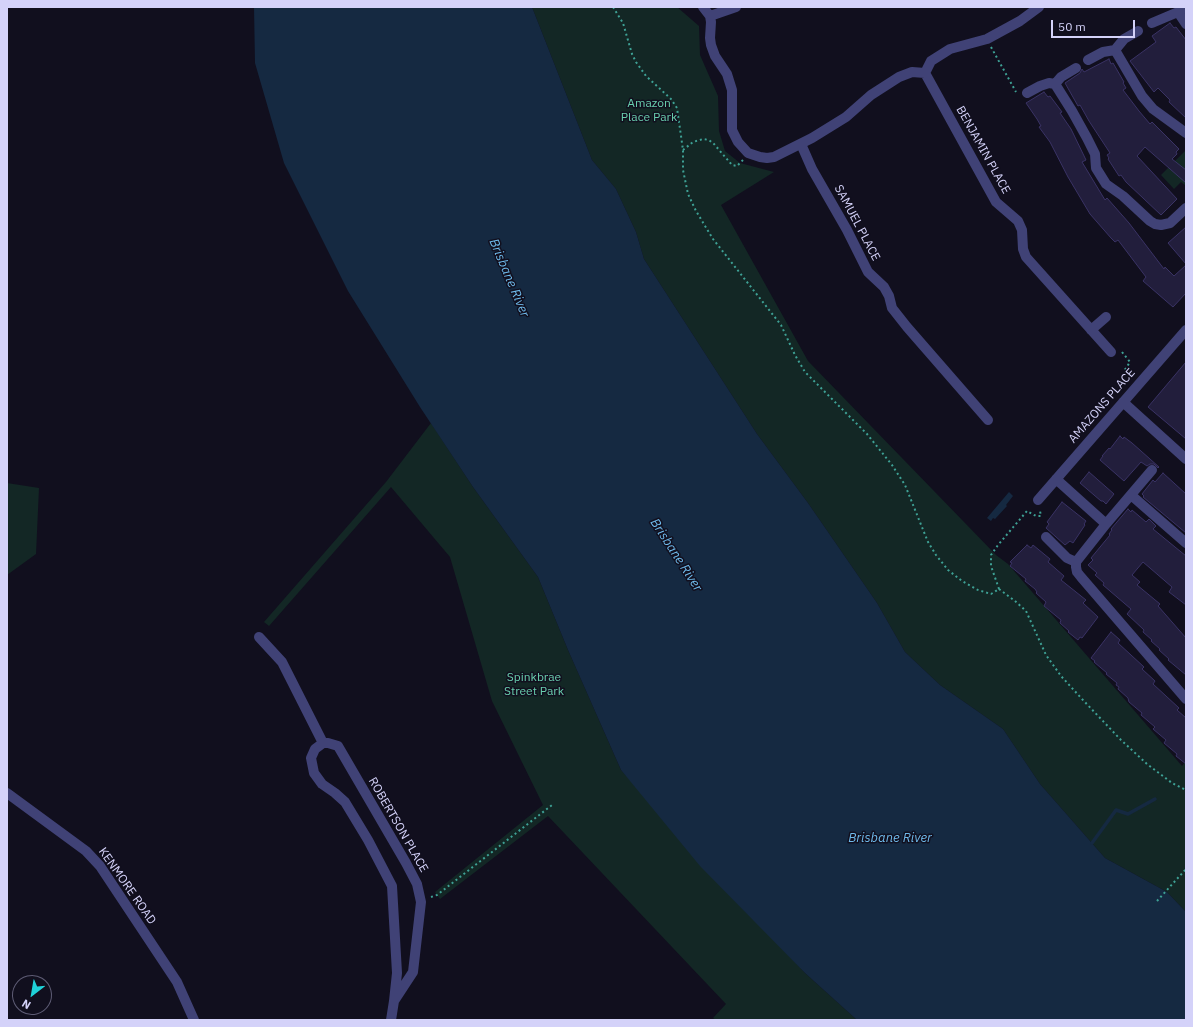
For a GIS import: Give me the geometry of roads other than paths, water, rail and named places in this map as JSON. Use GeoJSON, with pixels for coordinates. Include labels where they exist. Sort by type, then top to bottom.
{"type":"FeatureCollection","features":[{"type":"Feature","properties":{"kind":"street"},"geometry":{"type":"LineString","coordinates":[[703,7],[710,16],[710,45],[715,56],[727,74],[732,90],[732,130],[738,142],[748,153],[760,157],[774,157],[801,144],[846,117],[871,95],[899,77],[912,72],[925,72],[931,61],[950,49],[987,39],[1020,21],[1039,7]]}},
{"type":"Feature","properties":{"kind":"street"},"geometry":{"type":"LineString","coordinates":[[710,16],[736,7]]}},
{"type":"Feature","properties":{"kind":"street"},"geometry":{"type":"LineString","coordinates":[[1152,24],[1182,10],[1186,24]]}},
{"type":"Feature","properties":{"kind":"street"},"geometry":{"type":"LineString","coordinates":[[1088,60],[1103,52],[1115,50],[1124,39],[1138,31]]}},
{"type":"Feature","properties":{"kind":"street"},"geometry":{"type":"LineString","coordinates":[[1115,50],[1142,96],[1153,109],[1186,133]]}},
{"type":"Feature","properties":{"kind":"street"},"geometry":{"type":"LineString","coordinates":[[1055,84],[1061,77],[1076,68]]}},
{"type":"Feature","properties":{"kind":"street","name":"BENJAMIN PLACE"},"geometry":{"type":"LineString","coordinates":[[925,72],[996,202],[1018,221],[1022,230],[1023,249],[1026,257],[1091,330],[1116,351]]}},
{"type":"Feature","properties":{"kind":"street"},"geometry":{"type":"LineString","coordinates":[[1027,93],[1049,83],[1055,84],[1087,138],[1095,154],[1096,168],[1106,184],[1123,196],[1150,221],[1161,225],[1170,223],[1186,208]]}},
{"type":"Feature","properties":{"kind":"street","name":"SAMUEL PLACE"},"geometry":{"type":"LineString","coordinates":[[801,144],[812,169],[847,230],[868,272],[884,287],[889,296],[892,308],[988,420]]}},
{"type":"Feature","properties":{"kind":"street"},"geometry":{"type":"LineString","coordinates":[[1091,330],[1106,317]]}},
{"type":"Feature","properties":{"kind":"street","name":"AMAZONS PLACE"},"geometry":{"type":"LineString","coordinates":[[1038,500],[1186,330]]}},
{"type":"Feature","properties":{"kind":"street"},"geometry":{"type":"LineString","coordinates":[[1123,402],[1186,459]]}},
{"type":"Feature","properties":{"kind":"street"},"geometry":{"type":"LineString","coordinates":[[1152,470],[1076,562],[1077,572],[1186,698]]}},
{"type":"Feature","properties":{"kind":"street"},"geometry":{"type":"LineString","coordinates":[[1056,479],[1106,524]]}},
{"type":"Feature","properties":{"kind":"street"},"geometry":{"type":"LineString","coordinates":[[1131,495],[1186,543]]}},
{"type":"Feature","properties":{"kind":"street"},"geometry":{"type":"LineString","coordinates":[[1046,536],[1066,558],[1076,562]]}},
{"type":"Feature","properties":{"kind":"street"},"geometry":{"type":"LineString","coordinates":[[259,636],[282,662],[323,742]]}},
{"type":"Feature","properties":{"kind":"street","name":"ROBERTSON PLACE"},"geometry":{"type":"LineString","coordinates":[[391,1020],[398,973],[392,886],[368,840],[345,802],[322,784],[314,773],[311,758],[315,749],[323,742],[338,746],[406,862],[417,884],[421,902],[413,972],[394,1001]]}},
{"type":"Feature","properties":{"kind":"street","name":"KENMORE ROAD"},"geometry":{"type":"LineString","coordinates":[[7,793],[81,847],[100,866],[177,982],[194,1020]]}},
{"type":"Feature","properties":{"kind":"water","name":"Brisbane River"},"geometry":{"type":"Polygon","coordinates":[[[254,7],[532,7],[592,160],[616,189],[636,232],[644,259],[757,434],[808,503],[877,603],[905,652],[940,685],[1003,729],[1040,784],[1105,858],[1167,892],[1186,912],[1186,1020],[857,1020],[805,973],[700,866],[621,770],[568,650],[538,577],[473,487],[420,407],[348,291],[284,163],[255,63],[254,7]]]}},
{"type":"Feature","properties":{"kind":"water"},"geometry":{"type":"Polygon","coordinates":[[[1009,492],[1013,496],[1006,505],[1007,506],[995,519],[993,518],[991,521],[987,518],[1009,492]]]}},
{"type":"Feature","properties":{"kind":"waterway"},"geometry":{"type":"LineString","coordinates":[[1092,843],[1116,810],[1128,814],[1155,799]]}},
{"type":"Feature","properties":{"kind":"park label","name":"Amazon Place Park"},"geometry":{"type":"Point","coordinates":[649,111]}},
{"type":"Feature","properties":{"kind":"park label","name":"Spinkbrae Street Park"},"geometry":{"type":"Point","coordinates":[534,685]}}]}
